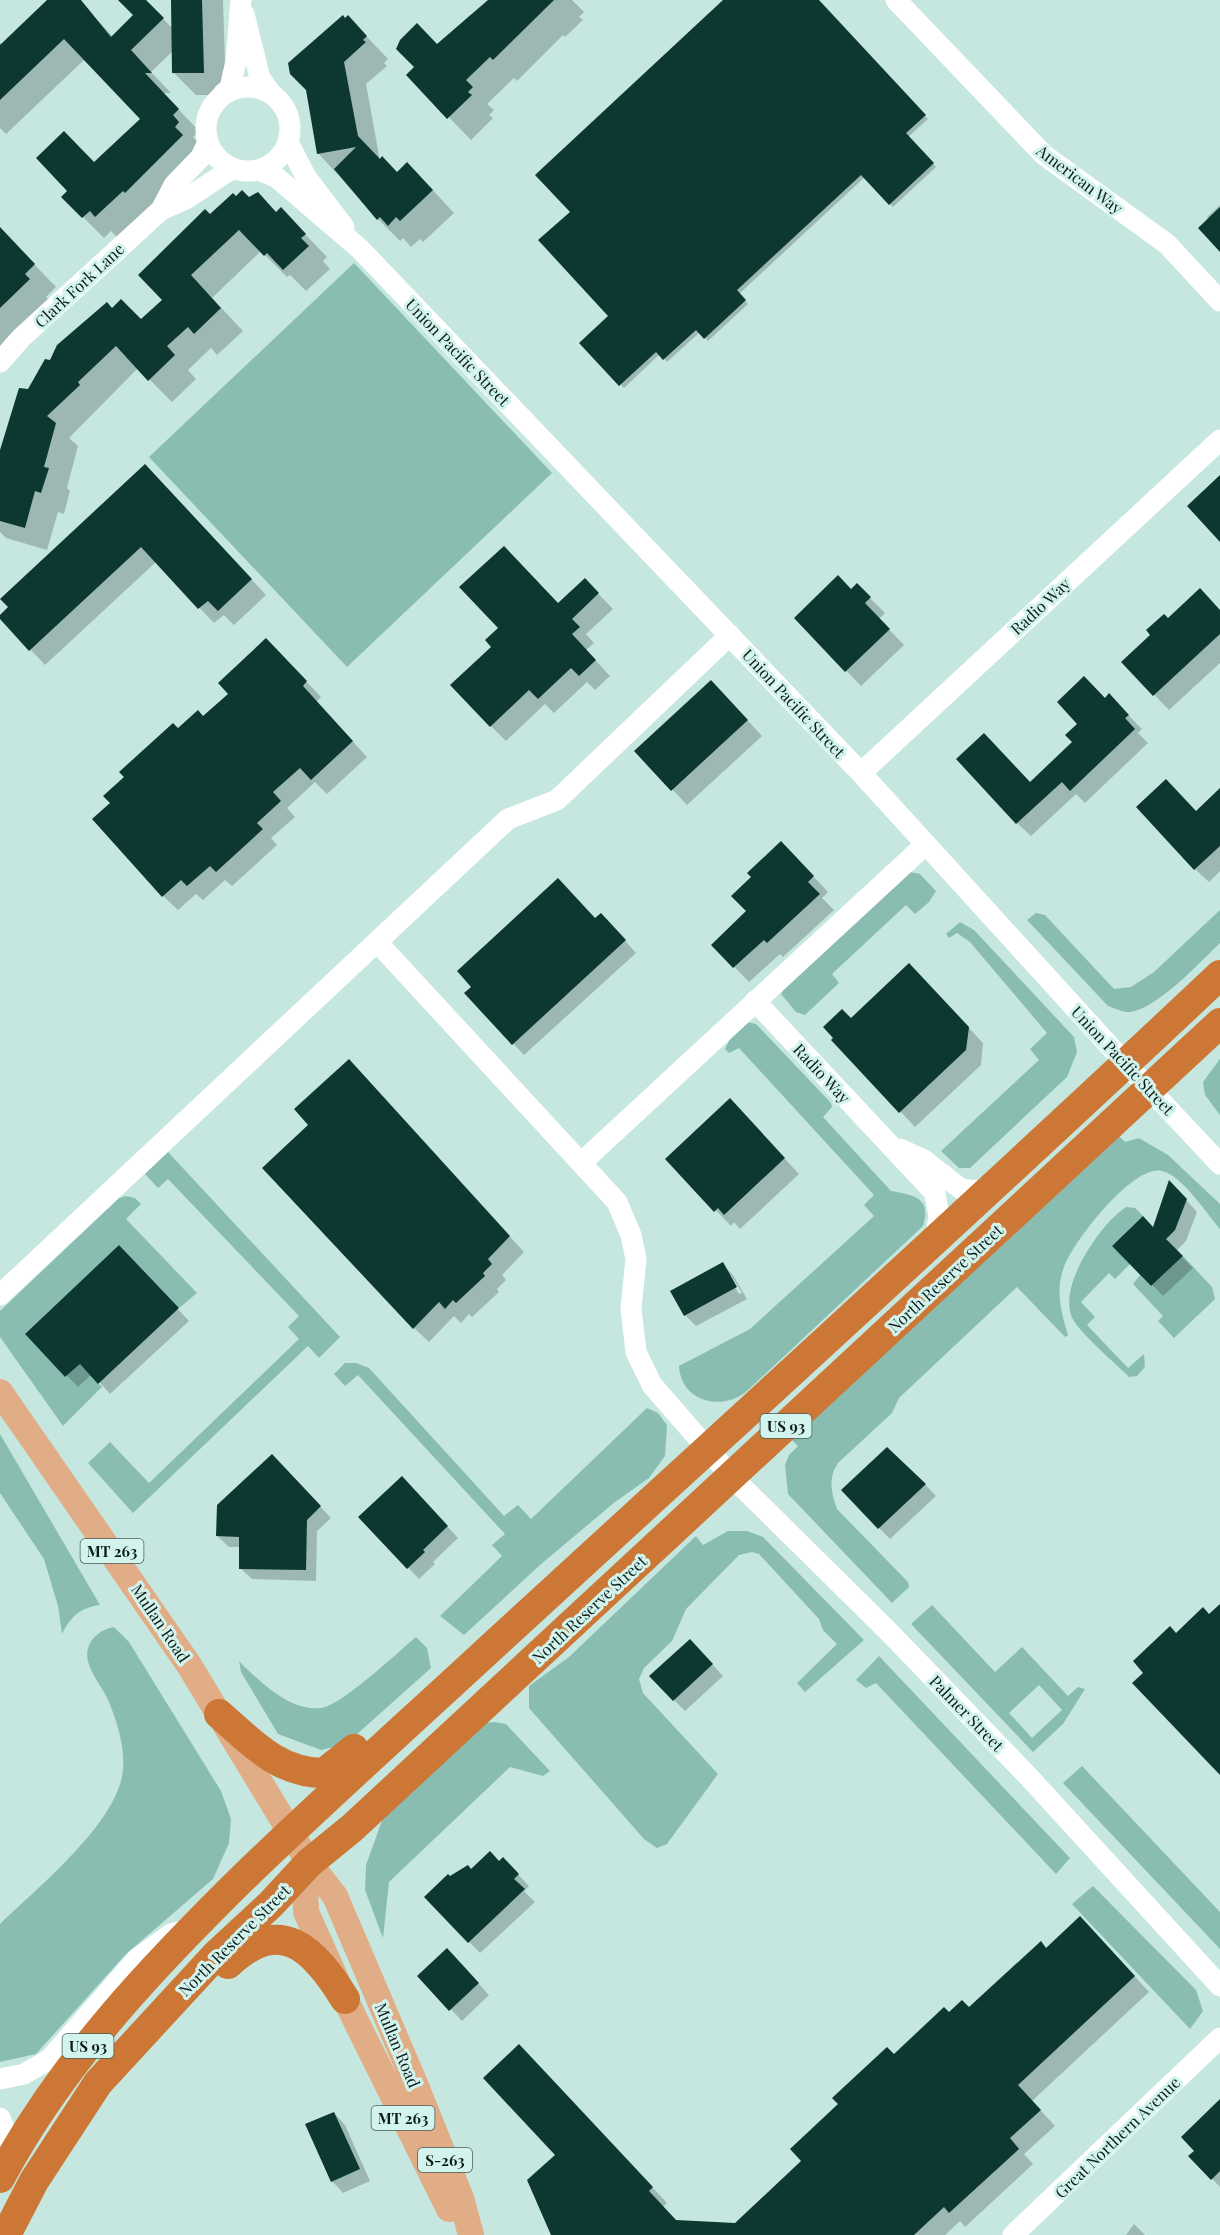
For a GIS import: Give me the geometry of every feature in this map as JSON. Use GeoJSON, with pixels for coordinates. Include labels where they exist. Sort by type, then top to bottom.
{"type":"FeatureCollection","features":[{"type":"Feature","properties":{"kind":"highway","name":"US 93"},"geometry":{"type":"LineString","coordinates":[[5,2169],[81,2054],[122,2004],[194,1927],[292,1831],[1220,975]]}},
{"type":"Feature","properties":{"kind":"highway","name":"North Reserve Street"},"geometry":{"type":"LineString","coordinates":[[6,2235],[34,2181],[98,2083],[218,1954],[271,1904],[309,1863],[356,1825],[1220,1023]]}},
{"type":"Feature","properties":{"kind":"highway"},"geometry":{"type":"LineString","coordinates":[[219,1714],[277,1762],[307,1772],[324,1773],[334,1767],[570,1553],[646,1505]]}},
{"type":"Feature","properties":{"kind":"highway"},"geometry":{"type":"LineString","coordinates":[[98,2083],[136,2059],[210,1982],[239,1954],[256,1943],[283,1940],[299,1947],[325,1967],[345,1999]]}},
{"type":"Feature","properties":{"kind":"main road","name":"Mullan Road"},"geometry":{"type":"LineString","coordinates":[[0,1392],[115,1554],[219,1714],[292,1831],[309,1863],[333,1893],[416,2085],[461,2198],[471,2235]]}},
{"type":"Feature","properties":{"kind":"main road","name":"Mullan Road"},"geometry":{"type":"LineString","coordinates":[[309,1863],[305,1887],[306,1912],[345,1999],[437,2184],[465,2235]]}},
{"type":"Feature","properties":{"kind":"street","name":"American Way"},"geometry":{"type":"LineString","coordinates":[[896,0],[1044,155],[1167,244],[1220,301]]}},
{"type":"Feature","properties":{"kind":"street"},"geometry":{"type":"LineString","coordinates":[[241,2],[260,78],[282,103],[289,118],[288,142],[277,159],[259,170],[233,168],[220,161],[208,142],[206,129],[207,116],[230,88],[241,2]]}},
{"type":"Feature","properties":{"kind":"street"},"geometry":{"type":"LineString","coordinates":[[223,94],[246,86],[270,92]]}},
{"type":"Feature","properties":{"kind":"street","name":"Clark Fork Lane"},"geometry":{"type":"LineString","coordinates":[[161,210],[174,185],[201,157],[208,142]]}},
{"type":"Feature","properties":{"kind":"street","name":"Union Pacific Street"},"geometry":{"type":"LineString","coordinates":[[288,142],[306,177],[360,249]]}},
{"type":"Feature","properties":{"kind":"street","name":"Clark Fork Lane"},"geometry":{"type":"LineString","coordinates":[[0,362],[21,338],[161,210],[186,199],[233,168]]}},
{"type":"Feature","properties":{"kind":"street","name":"Union Pacific Street"},"geometry":{"type":"LineString","coordinates":[[259,170],[276,177],[360,249],[861,773],[1220,1164]]}},
{"type":"Feature","properties":{"kind":"street","name":"Radio Way"},"geometry":{"type":"LineString","coordinates":[[861,773],[1220,440]]}},
{"type":"Feature","properties":{"kind":"street"},"geometry":{"type":"LineString","coordinates":[[0,1295],[508,819],[556,800],[730,635]]}},
{"type":"Feature","properties":{"kind":"street"},"geometry":{"type":"LineString","coordinates":[[581,1163],[926,844]]}},
{"type":"Feature","properties":{"kind":"street","name":"Palmer Street"},"geometry":{"type":"LineString","coordinates":[[378,943],[617,1202],[631,1235],[636,1259],[631,1308],[636,1352],[652,1385],[731,1476],[888,1631],[1027,1775],[1220,1986]]}},
{"type":"Feature","properties":{"kind":"street","name":"Radio Way"},"geometry":{"type":"LineString","coordinates":[[756,1001],[935,1193],[939,1217],[935,1239]]}},
{"type":"Feature","properties":{"kind":"street","name":"Radio Way"},"geometry":{"type":"LineString","coordinates":[[888,1144],[924,1160],[961,1189],[976,1191],[992,1187]]}},
{"type":"Feature","properties":{"kind":"street"},"geometry":{"type":"LineString","coordinates":[[0,2079],[24,2074],[50,2059],[137,1959],[171,1934],[194,1927]]}},
{"type":"Feature","properties":{"kind":"street","name":"Great Northern Avenue"},"geometry":{"type":"LineString","coordinates":[[1013,2235],[1220,2038]]}},
{"type":"Feature","properties":{"kind":"street","name":"US 93"},"geometry":{"type":"LineString","coordinates":[[0,2118],[7,2136],[5,2169]]}},
{"type":"Feature","properties":{"kind":"green space"},"geometry":{"type":"Polygon","coordinates":[[[354,263],[552,473],[347,667],[149,457],[354,263]]]}},
{"type":"Feature","properties":{"kind":"green space"},"geometry":{"type":"Polygon","coordinates":[[[910,872],[920,874],[936,891],[929,902],[915,914],[906,905],[832,974],[839,983],[805,1015],[796,1012],[781,994],[789,979],[910,872]]]}},
{"type":"Feature","properties":{"kind":"green space"},"geometry":{"type":"Polygon","coordinates":[[[1220,910],[1220,943],[1163,996],[1149,1005],[1126,1012],[1108,1006],[1027,920],[1036,913],[1045,915],[1114,989],[1131,987],[1154,972],[1220,910]]]}},
{"type":"Feature","properties":{"kind":"green space"},"geometry":{"type":"Polygon","coordinates":[[[960,922],[974,930],[1074,1037],[1077,1052],[1067,1077],[970,1168],[959,1168],[941,1151],[1039,1060],[1030,1049],[1047,1033],[970,942],[957,933],[949,938],[946,934],[960,922]]]}},
{"type":"Feature","properties":{"kind":"green space"},"geometry":{"type":"Polygon","coordinates":[[[747,1022],[756,1024],[831,1103],[832,1107],[823,1117],[891,1191],[919,1199],[923,1203],[925,1216],[923,1226],[747,1391],[726,1401],[715,1402],[704,1400],[687,1388],[681,1378],[679,1366],[750,1329],[874,1216],[864,1205],[874,1195],[739,1048],[729,1053],[725,1049],[732,1035],[747,1022]]]}},
{"type":"Feature","properties":{"kind":"green space"},"geometry":{"type":"Polygon","coordinates":[[[1220,1059],[1220,1115],[1205,1095],[1203,1082],[1220,1059]]]}},
{"type":"Feature","properties":{"kind":"green space"},"geometry":{"type":"Polygon","coordinates":[[[1119,1136],[1125,1142],[1139,1138],[1168,1155],[1220,1204],[1220,1229],[1186,1187],[1170,1174],[1162,1171],[1150,1172],[1136,1180],[1105,1207],[1079,1240],[1064,1267],[1059,1293],[1068,1335],[1065,1337],[1017,1287],[899,1398],[892,1413],[838,1463],[831,1485],[837,1509],[908,1582],[909,1587],[892,1603],[788,1494],[785,1465],[789,1455],[798,1446],[790,1438],[1119,1136]]]}},
{"type":"Feature","properties":{"kind":"green space"},"geometry":{"type":"Polygon","coordinates":[[[168,1152],[340,1337],[319,1358],[308,1346],[133,1513],[88,1463],[110,1442],[149,1483],[299,1339],[288,1327],[299,1316],[168,1179],[158,1188],[145,1174],[168,1152]]]}},
{"type":"Feature","properties":{"kind":"green space"},"geometry":{"type":"Polygon","coordinates":[[[126,1196],[135,1198],[141,1204],[126,1219],[197,1293],[179,1308],[119,1245],[25,1334],[65,1377],[80,1364],[102,1387],[63,1426],[0,1337],[0,1311],[119,1198],[126,1196]]]}},
{"type":"Feature","properties":{"kind":"green space"},"geometry":{"type":"Polygon","coordinates":[[[1126,1207],[1135,1208],[1143,1216],[1112,1246],[1130,1264],[1115,1279],[1109,1273],[1081,1302],[1095,1317],[1087,1325],[1128,1368],[1144,1354],[1145,1367],[1137,1376],[1129,1377],[1079,1328],[1069,1308],[1070,1292],[1083,1258],[1105,1227],[1126,1207]]]}},
{"type":"Feature","properties":{"kind":"green space"},"geometry":{"type":"Polygon","coordinates":[[[1183,1256],[1212,1287],[1215,1299],[1174,1338],[1158,1321],[1163,1316],[1133,1284],[1140,1275],[1151,1286],[1183,1256]]]}},
{"type":"Feature","properties":{"kind":"green space"},"geometry":{"type":"Polygon","coordinates":[[[345,1363],[356,1363],[369,1368],[504,1516],[518,1505],[531,1519],[647,1408],[658,1413],[667,1425],[665,1456],[649,1478],[615,1502],[540,1565],[464,1635],[440,1616],[502,1556],[492,1545],[505,1534],[358,1375],[345,1386],[334,1374],[345,1363]]]}},
{"type":"Feature","properties":{"kind":"green space"},"geometry":{"type":"Polygon","coordinates":[[[0,1434],[100,1605],[87,1608],[77,1614],[62,1634],[58,1606],[44,1559],[0,1493],[0,1434]]]}},
{"type":"Feature","properties":{"kind":"green space"},"geometry":{"type":"Polygon","coordinates":[[[728,1531],[747,1531],[763,1537],[864,1640],[805,1692],[797,1683],[837,1644],[823,1630],[819,1619],[759,1554],[752,1552],[739,1555],[686,1609],[672,1641],[644,1668],[639,1679],[643,1693],[718,1774],[667,1844],[657,1848],[644,1839],[529,1708],[529,1686],[569,1657],[696,1536],[703,1545],[728,1531]]]}},
{"type":"Feature","properties":{"kind":"green space"},"geometry":{"type":"Polygon","coordinates":[[[932,1605],[995,1672],[1022,1647],[1068,1696],[1078,1687],[1085,1689],[1063,1724],[1033,1752],[911,1624],[932,1605]],[[1039,1685],[1009,1713],[1032,1738],[1062,1710],[1039,1685]]]}},
{"type":"Feature","properties":{"kind":"green space"},"geometry":{"type":"Polygon","coordinates":[[[114,1627],[129,1642],[221,1791],[231,1819],[229,1843],[213,1879],[126,1954],[36,2054],[0,2062],[0,1924],[74,1853],[108,1810],[118,1789],[123,1769],[120,1735],[109,1702],[92,1671],[87,1656],[88,1648],[94,1637],[114,1627]]]}},
{"type":"Feature","properties":{"kind":"green space"},"geometry":{"type":"Polygon","coordinates":[[[416,1637],[427,1648],[431,1668],[346,1744],[321,1750],[278,1734],[241,1672],[239,1661],[276,1694],[298,1705],[321,1708],[355,1689],[416,1637]]]}},
{"type":"Feature","properties":{"kind":"green space"},"geometry":{"type":"Polygon","coordinates":[[[879,1656],[1070,1858],[1056,1874],[876,1683],[866,1688],[856,1680],[879,1656]]]}},
{"type":"Feature","properties":{"kind":"green space"},"geometry":{"type":"Polygon","coordinates":[[[483,1723],[506,1724],[550,1771],[543,1776],[510,1767],[389,1882],[383,1938],[365,1890],[366,1865],[384,1815],[483,1723]]]}},
{"type":"Feature","properties":{"kind":"green space"},"geometry":{"type":"Polygon","coordinates":[[[1082,1766],[1220,1912],[1220,1949],[1063,1783],[1082,1766]]]}},
{"type":"Feature","properties":{"kind":"green space"},"geometry":{"type":"Polygon","coordinates":[[[1093,1886],[1196,1990],[1203,2011],[1190,2029],[1072,1904],[1093,1886]]]}},
{"type":"Feature","properties":{"kind":"building"},"geometry":{"type":"Polygon","coordinates":[[[47,0],[81,0],[111,37],[133,15],[118,0],[146,0],[164,18],[131,50],[152,73],[145,73],[179,109],[173,115],[179,122],[175,127],[183,135],[125,193],[123,191],[95,217],[90,211],[82,218],[61,197],[67,191],[36,158],[64,131],[94,162],[140,119],[64,39],[0,100],[0,45],[47,0]]]}},
{"type":"Feature","properties":{"kind":"building"},"geometry":{"type":"Polygon","coordinates":[[[171,0],[202,0],[204,73],[172,73],[171,0]]]}},
{"type":"Feature","properties":{"kind":"building"},"geometry":{"type":"Polygon","coordinates":[[[488,0],[554,0],[493,60],[490,57],[466,80],[473,87],[468,92],[472,95],[447,119],[406,75],[414,67],[396,49],[400,40],[417,23],[437,44],[488,0]]]}},
{"type":"Feature","properties":{"kind":"building"},"geometry":{"type":"Polygon","coordinates":[[[723,0],[819,0],[926,115],[906,133],[934,163],[889,205],[861,175],[737,290],[746,300],[704,339],[696,330],[663,360],[656,352],[619,386],[579,343],[608,316],[538,240],[570,212],[535,175],[723,0]]]}},
{"type":"Feature","properties":{"kind":"building"},"geometry":{"type":"Polygon","coordinates":[[[343,15],[345,18],[348,15],[367,36],[363,40],[366,42],[344,62],[358,136],[380,159],[382,156],[397,172],[407,162],[433,190],[400,221],[396,217],[388,226],[380,217],[377,220],[334,169],[356,147],[317,154],[306,90],[290,74],[288,63],[343,15]]]}},
{"type":"Feature","properties":{"kind":"building"},"geometry":{"type":"Polygon","coordinates":[[[242,190],[249,197],[258,192],[276,212],[281,207],[306,234],[301,238],[309,246],[283,270],[267,253],[264,256],[239,230],[191,275],[221,308],[194,334],[188,327],[167,346],[175,355],[148,381],[116,346],[78,382],[80,385],[47,416],[56,423],[44,467],[49,468],[41,493],[35,491],[25,528],[0,521],[0,450],[19,388],[28,389],[45,359],[50,360],[57,345],[107,302],[112,308],[121,299],[141,319],[162,300],[138,275],[205,209],[210,214],[233,193],[236,196],[242,190]]]}},
{"type":"Feature","properties":{"kind":"building"},"geometry":{"type":"Polygon","coordinates":[[[1220,207],[1220,252],[1198,228],[1220,207]]]}},
{"type":"Feature","properties":{"kind":"building"},"geometry":{"type":"Polygon","coordinates":[[[0,227],[35,264],[25,274],[30,279],[0,308],[0,227]]]}},
{"type":"Feature","properties":{"kind":"building"},"geometry":{"type":"Polygon","coordinates":[[[145,464],[252,579],[218,611],[208,601],[198,609],[141,547],[29,651],[0,619],[0,615],[8,607],[0,599],[145,464]]]}},
{"type":"Feature","properties":{"kind":"building"},"geometry":{"type":"Polygon","coordinates":[[[1220,475],[1220,542],[1187,506],[1220,475]]]}},
{"type":"Feature","properties":{"kind":"building"},"geometry":{"type":"Polygon","coordinates":[[[504,546],[558,603],[585,578],[599,593],[572,619],[580,627],[572,634],[596,660],[579,676],[571,668],[538,699],[529,690],[490,727],[450,685],[491,647],[485,640],[498,628],[459,587],[504,546]]]}},
{"type":"Feature","properties":{"kind":"building"},"geometry":{"type":"Polygon","coordinates":[[[838,575],[851,589],[857,583],[871,597],[865,603],[890,629],[845,672],[794,618],[838,575]]]}},
{"type":"Feature","properties":{"kind":"building"},"geometry":{"type":"Polygon","coordinates":[[[1200,588],[1220,610],[1220,634],[1153,696],[1121,662],[1150,635],[1146,630],[1164,614],[1168,618],[1200,588]]]}},
{"type":"Feature","properties":{"kind":"building"},"geometry":{"type":"Polygon","coordinates":[[[266,638],[307,681],[303,686],[353,741],[311,780],[300,768],[273,792],[281,801],[257,823],[263,829],[216,872],[210,866],[187,886],[181,880],[162,897],[92,819],[110,803],[103,796],[124,777],[119,772],[173,723],[178,728],[198,710],[203,716],[228,694],[218,683],[266,638]]]}},
{"type":"Feature","properties":{"kind":"building"},"geometry":{"type":"Polygon","coordinates":[[[1084,676],[1105,698],[1109,693],[1129,715],[1125,718],[1135,729],[1070,791],[1062,782],[1016,824],[956,759],[984,733],[1030,782],[1072,742],[1065,735],[1077,724],[1057,702],[1084,676]]]}},
{"type":"Feature","properties":{"kind":"building"},"geometry":{"type":"Polygon","coordinates":[[[711,680],[748,720],[671,791],[634,751],[711,680]]]}},
{"type":"Feature","properties":{"kind":"building"},"geometry":{"type":"Polygon","coordinates":[[[1166,779],[1196,811],[1220,788],[1220,846],[1194,870],[1136,807],[1166,779]]]}},
{"type":"Feature","properties":{"kind":"building"},"geometry":{"type":"Polygon","coordinates":[[[781,841],[814,876],[808,882],[820,894],[767,943],[764,940],[733,968],[711,945],[746,911],[731,896],[751,877],[747,873],[781,841]]]}},
{"type":"Feature","properties":{"kind":"building"},"geometry":{"type":"Polygon","coordinates":[[[558,878],[595,918],[601,913],[626,940],[512,1045],[464,993],[471,987],[457,971],[558,878]]]}},
{"type":"Feature","properties":{"kind":"building"},"geometry":{"type":"Polygon","coordinates":[[[909,963],[969,1027],[966,1050],[899,1113],[831,1040],[833,1038],[823,1027],[842,1009],[851,1018],[909,963]]]}},
{"type":"Feature","properties":{"kind":"building"},"geometry":{"type":"Polygon","coordinates":[[[349,1059],[510,1236],[488,1259],[492,1264],[483,1273],[485,1276],[456,1303],[453,1300],[445,1309],[439,1302],[413,1329],[262,1168],[308,1125],[294,1109],[349,1059]]]}},
{"type":"Feature","properties":{"kind":"building"},"geometry":{"type":"Polygon","coordinates":[[[730,1098],[785,1158],[724,1215],[718,1208],[714,1212],[665,1159],[730,1098]]]}},
{"type":"Feature","properties":{"kind":"building"},"geometry":{"type":"Polygon","coordinates":[[[1169,1180],[1187,1199],[1175,1230],[1166,1239],[1183,1256],[1151,1286],[1112,1246],[1143,1216],[1153,1227],[1169,1180]]]}},
{"type":"Feature","properties":{"kind":"building"},"geometry":{"type":"Polygon","coordinates":[[[119,1245],[179,1308],[98,1384],[80,1364],[65,1377],[25,1334],[119,1245]]]}},
{"type":"Feature","properties":{"kind":"building"},"geometry":{"type":"Polygon","coordinates":[[[723,1262],[737,1287],[684,1316],[670,1291],[723,1262]]]}},
{"type":"Feature","properties":{"kind":"building"},"geometry":{"type":"Polygon","coordinates":[[[887,1447],[926,1484],[878,1529],[841,1490],[887,1447]]]}},
{"type":"Feature","properties":{"kind":"building"},"geometry":{"type":"Polygon","coordinates":[[[272,1454],[321,1506],[307,1520],[306,1570],[239,1569],[239,1537],[216,1536],[217,1505],[272,1454]]]}},
{"type":"Feature","properties":{"kind":"building"},"geometry":{"type":"Polygon","coordinates":[[[402,1476],[448,1526],[407,1569],[358,1517],[402,1476]]]}},
{"type":"Feature","properties":{"kind":"building"},"geometry":{"type":"Polygon","coordinates":[[[1220,1604],[1220,1775],[1132,1683],[1143,1673],[1133,1661],[1170,1626],[1176,1633],[1203,1607],[1209,1614],[1220,1604]]]}},
{"type":"Feature","properties":{"kind":"building"},"geometry":{"type":"Polygon","coordinates":[[[690,1639],[713,1664],[673,1701],[649,1676],[690,1639]]]}},
{"type":"Feature","properties":{"kind":"building"},"geometry":{"type":"Polygon","coordinates":[[[490,1851],[499,1861],[503,1857],[519,1874],[514,1879],[525,1889],[468,1943],[424,1897],[448,1874],[450,1876],[468,1865],[471,1869],[490,1851]]]}},
{"type":"Feature","properties":{"kind":"building"},"geometry":{"type":"Polygon","coordinates":[[[1080,1916],[1135,1976],[1018,2085],[1041,2110],[1010,2138],[1019,2149],[949,2213],[944,2207],[914,2235],[551,2235],[527,2180],[555,2155],[483,2078],[519,2044],[653,2187],[649,2191],[676,2220],[735,2223],[801,2161],[790,2149],[838,2104],[832,2098],[887,2047],[894,2054],[944,2007],[949,2012],[962,2000],[969,2007],[1041,1941],[1046,1948],[1080,1916]]]}},
{"type":"Feature","properties":{"kind":"building"},"geometry":{"type":"Polygon","coordinates":[[[447,1948],[479,1983],[449,2011],[417,1976],[447,1948]]]}},
{"type":"Feature","properties":{"kind":"building"},"geometry":{"type":"Polygon","coordinates":[[[1220,2099],[1220,2171],[1211,2180],[1188,2156],[1194,2151],[1181,2137],[1220,2099]]]}},
{"type":"Feature","properties":{"kind":"building"},"geometry":{"type":"Polygon","coordinates":[[[334,2112],[360,2169],[331,2182],[305,2124],[334,2112]]]}}]}
